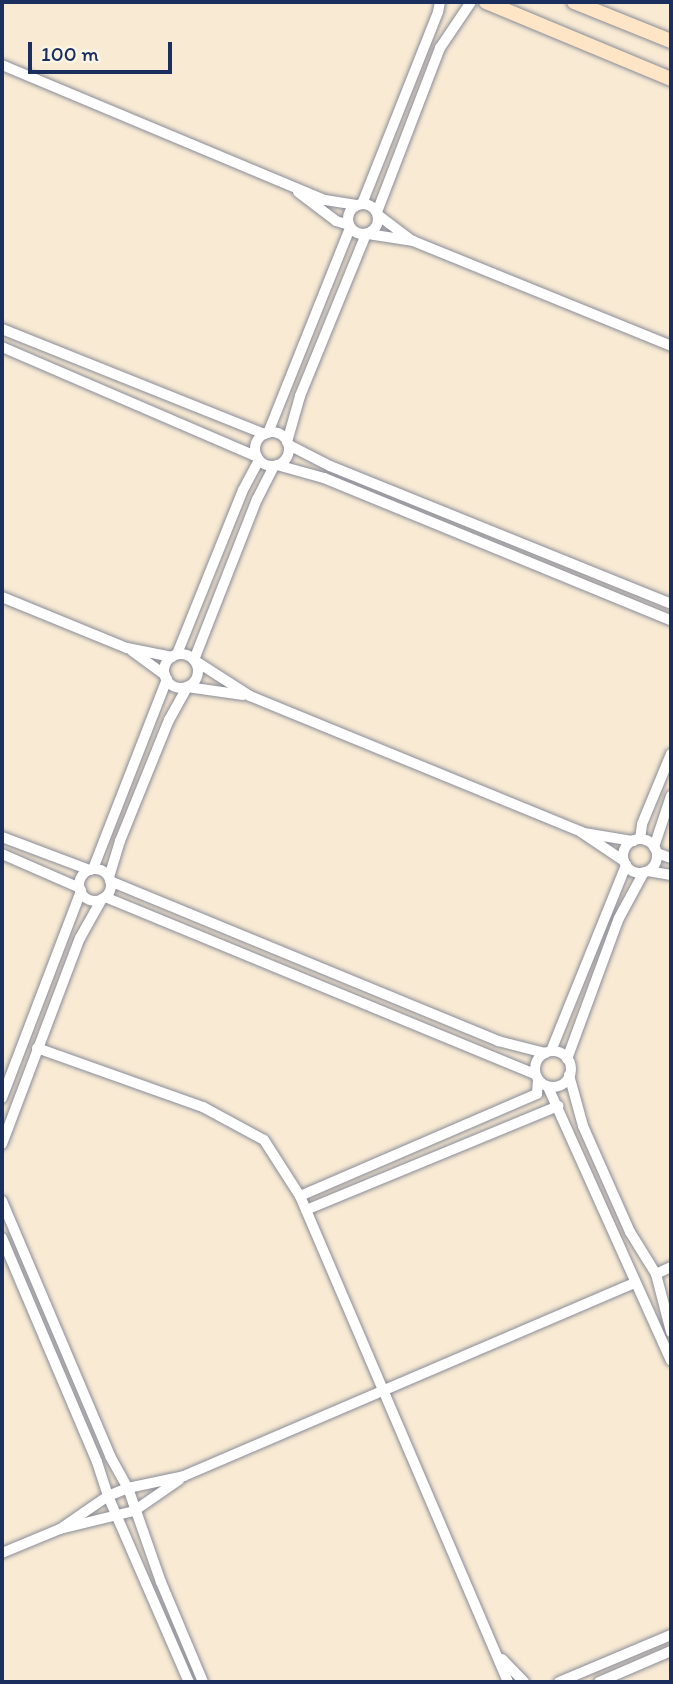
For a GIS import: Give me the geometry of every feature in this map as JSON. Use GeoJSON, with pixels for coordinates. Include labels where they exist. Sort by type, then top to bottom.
{"type":"FeatureCollection","features":[{"type":"Feature","properties":{"kind":"street"},"geometry":{"type":"LineString","coordinates":[[2,1098],[80,890],[83,875],[91,870],[166,677],[165,665],[174,655],[258,458],[256,443],[266,433],[349,226],[350,211],[360,204],[439,12],[440,2]]}},
{"type":"Feature","properties":{"kind":"street"},"geometry":{"type":"LineString","coordinates":[[2,1144],[80,938],[109,892],[120,841],[169,720],[187,687],[197,677],[194,660],[257,499],[276,466],[286,459],[300,396],[367,234],[378,225],[378,214],[440,48],[471,2]]}},
{"type":"Feature","properties":{"kind":"street"},"geometry":{"type":"LineString","coordinates":[[486,2],[671,79]]}},
{"type":"Feature","properties":{"kind":"street"},"geometry":{"type":"LineString","coordinates":[[574,2],[671,41]]}},
{"type":"Feature","properties":{"kind":"street"},"geometry":{"type":"LineString","coordinates":[[2,65],[325,200],[360,204],[378,214],[413,241]]}},
{"type":"Feature","properties":{"kind":"street"},"geometry":{"type":"LineString","coordinates":[[291,186],[316,208],[349,226],[357,234],[413,241],[671,346]]}},
{"type":"Feature","properties":{"kind":"street"},"geometry":{"type":"LineString","coordinates":[[2,330],[266,433],[278,433],[288,444],[357,478],[527,547],[642,601],[671,620]]}},
{"type":"Feature","properties":{"kind":"street"},"geometry":{"type":"LineString","coordinates":[[2,347],[276,466],[352,490],[522,559],[642,601],[671,604]]}},
{"type":"Feature","properties":{"kind":"street"},"geometry":{"type":"LineString","coordinates":[[352,490],[357,478]]}},
{"type":"Feature","properties":{"kind":"street"},"geometry":{"type":"LineString","coordinates":[[444,527],[448,515]]}},
{"type":"Feature","properties":{"kind":"street"},"geometry":{"type":"LineString","coordinates":[[522,559],[527,547]]}},
{"type":"Feature","properties":{"kind":"street"},"geometry":{"type":"LineString","coordinates":[[2,597],[127,648],[187,655],[250,696],[581,832],[634,872],[671,875]]}},
{"type":"Feature","properties":{"kind":"street"},"geometry":{"type":"LineString","coordinates":[[127,648],[166,677],[173,686],[250,696]]}},
{"type":"Feature","properties":{"kind":"street"},"geometry":{"type":"LineString","coordinates":[[671,754],[636,840],[626,847],[625,863],[548,1052],[537,1059],[541,1080],[558,1106],[671,1361]]}},
{"type":"Feature","properties":{"kind":"street"},"geometry":{"type":"LineString","coordinates":[[671,796],[655,863],[646,872],[619,918],[567,1059],[583,1126],[630,1232],[656,1274],[671,1332]]}},
{"type":"Feature","properties":{"kind":"street"},"geometry":{"type":"LineString","coordinates":[[581,832],[636,840],[671,858]]}},
{"type":"Feature","properties":{"kind":"street"},"geometry":{"type":"LineString","coordinates":[[2,837],[91,870],[102,871],[110,879],[230,931],[498,1041],[567,1059]]}},
{"type":"Feature","properties":{"kind":"street"},"geometry":{"type":"LineString","coordinates":[[2,854],[80,890],[88,898],[103,898],[224,945],[541,1080],[558,1086],[569,1075]]}},
{"type":"Feature","properties":{"kind":"street"},"geometry":{"type":"LineString","coordinates":[[224,945],[230,931]]}},
{"type":"Feature","properties":{"kind":"street"},"geometry":{"type":"LineString","coordinates":[[37,1048],[203,1107],[264,1139],[300,1196],[508,1682]]}},
{"type":"Feature","properties":{"kind":"street"},"geometry":{"type":"LineString","coordinates":[[300,1196],[537,1094],[541,1080]]}},
{"type":"Feature","properties":{"kind":"street"},"geometry":{"type":"LineString","coordinates":[[306,1210],[558,1106]]}},
{"type":"Feature","properties":{"kind":"street"},"geometry":{"type":"LineString","coordinates":[[2,1201],[110,1456],[128,1488],[134,1511],[203,1682]]}},
{"type":"Feature","properties":{"kind":"street"},"geometry":{"type":"LineString","coordinates":[[2,1238],[97,1462],[115,1514],[189,1682]]}},
{"type":"Feature","properties":{"kind":"street"},"geometry":{"type":"LineString","coordinates":[[656,1274],[671,1267]]}},
{"type":"Feature","properties":{"kind":"street"},"geometry":{"type":"LineString","coordinates":[[60,1529],[108,1496],[128,1488],[184,1476],[635,1283]]}},
{"type":"Feature","properties":{"kind":"street"},"geometry":{"type":"LineString","coordinates":[[2,1553],[60,1529],[134,1511],[184,1476]]}},
{"type":"Feature","properties":{"kind":"street"},"geometry":{"type":"LineString","coordinates":[[559,1682],[671,1635]]}},
{"type":"Feature","properties":{"kind":"street"},"geometry":{"type":"LineString","coordinates":[[495,1651],[524,1682]]}},
{"type":"Feature","properties":{"kind":"street"},"geometry":{"type":"LineString","coordinates":[[633,1651],[639,1665]]}},
{"type":"Feature","properties":{"kind":"street"},"geometry":{"type":"LineString","coordinates":[[599,1682],[671,1651]]}}]}
